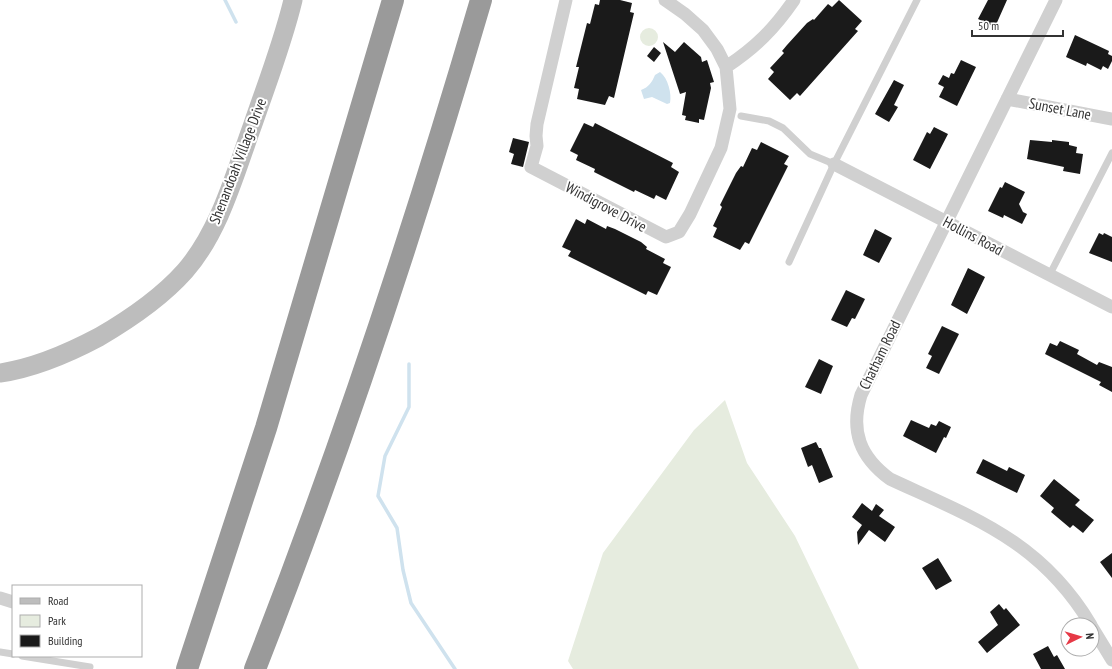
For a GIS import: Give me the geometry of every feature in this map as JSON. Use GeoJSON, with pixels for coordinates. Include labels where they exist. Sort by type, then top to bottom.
{"type":"FeatureCollection","features":[{"type":"Feature","properties":{"kind":"highway"},"geometry":{"type":"LineString","coordinates":[[187,669],[266,428],[393,0]]}},
{"type":"Feature","properties":{"kind":"highway"},"geometry":{"type":"LineString","coordinates":[[255,669],[317,502],[372,347],[431,167],[481,0]]}},
{"type":"Feature","properties":{"kind":"street","name":"Shenandoah Village Drive"},"geometry":{"type":"LineString","coordinates":[[0,373],[16,371],[49,360],[107,332],[154,301],[186,270],[202,246],[217,219],[229,189],[280,49],[293,0]]}},
{"type":"Feature","properties":{"kind":"street","name":"Windigrove Drive"},"geometry":{"type":"LineString","coordinates":[[566,0],[537,124],[537,146],[531,167],[666,237],[678,232],[690,214],[721,148],[730,109],[726,67],[717,49],[703,30],[685,14],[665,0]]}},
{"type":"Feature","properties":{"kind":"street"},"geometry":{"type":"LineString","coordinates":[[726,67],[751,50],[769,32],[794,0]]}},
{"type":"Feature","properties":{"kind":"street","name":"Chatham Road"},"geometry":{"type":"LineString","coordinates":[[1056,0],[861,395],[856,419],[857,434],[861,447],[868,459],[878,470],[890,479],[1005,535],[1028,550],[1056,577],[1086,617]]}},
{"type":"Feature","properties":{"kind":"street","name":"Sunset Lane"},"geometry":{"type":"LineString","coordinates":[[1007,98],[1112,119]]}},
{"type":"Feature","properties":{"kind":"street","name":"Hollins Road"},"geometry":{"type":"LineString","coordinates":[[834,164],[1049,276],[1112,307]]}},
{"type":"Feature","properties":{"kind":"street"},"geometry":{"type":"LineString","coordinates":[[0,598],[12,602]]}},
{"type":"Feature","properties":{"kind":"street","name":"Chatham Road"},"geometry":{"type":"LineString","coordinates":[[1100,640],[1112,660]]}},
{"type":"Feature","properties":{"kind":"lane"},"geometry":{"type":"LineString","coordinates":[[788,262],[834,164],[917,0]]}},
{"type":"Feature","properties":{"kind":"lane"},"geometry":{"type":"LineString","coordinates":[[740,116],[769,121],[783,128],[810,154],[834,164]]}},
{"type":"Feature","properties":{"kind":"lane"},"geometry":{"type":"LineString","coordinates":[[1049,276],[1112,152]]}},
{"type":"Feature","properties":{"kind":"lane"},"geometry":{"type":"LineString","coordinates":[[0,652],[12,654]]}},
{"type":"Feature","properties":{"kind":"lane"},"geometry":{"type":"LineString","coordinates":[[28,657],[90,667]]}},
{"type":"Feature","properties":{"kind":"green space"},"geometry":{"type":"Polygon","coordinates":[[[649,28],[655,31],[658,37],[655,43],[649,46],[643,43],[640,37],[643,31],[649,28]]]}},
{"type":"Feature","properties":{"kind":"green space"},"geometry":{"type":"Polygon","coordinates":[[[725,400],[747,463],[795,536],[859,669],[573,669],[568,661],[603,553],[694,430],[725,400]]]}},
{"type":"Feature","properties":{"kind":"water"},"geometry":{"type":"Polygon","coordinates":[[[660,72],[665,78],[670,91],[670,103],[667,104],[652,97],[644,99],[641,90],[648,86],[655,75],[660,72]]]}},
{"type":"Feature","properties":{"kind":"building"},"geometry":{"type":"Polygon","coordinates":[[[600,0],[620,0],[632,3],[630,12],[634,13],[614,98],[609,96],[605,105],[577,99],[579,89],[574,88],[579,67],[576,67],[587,23],[590,24],[595,4],[599,5],[600,0]]]}},
{"type":"Feature","properties":{"kind":"building"},"geometry":{"type":"Polygon","coordinates":[[[839,0],[862,21],[855,29],[858,31],[800,96],[797,93],[790,100],[768,79],[774,72],[770,68],[784,53],[782,51],[807,23],[813,19],[814,20],[828,4],[832,7],[839,0]]]}},
{"type":"Feature","properties":{"kind":"building"},"geometry":{"type":"Polygon","coordinates":[[[988,0],[1007,0],[995,27],[978,19],[988,0]]]}},
{"type":"Feature","properties":{"kind":"building"},"geometry":{"type":"Polygon","coordinates":[[[1075,35],[1109,51],[1108,54],[1112,56],[1112,61],[1108,69],[1103,66],[1101,70],[1087,63],[1086,66],[1066,57],[1075,35]]]}},
{"type":"Feature","properties":{"kind":"building"},"geometry":{"type":"Polygon","coordinates":[[[663,42],[675,52],[684,42],[701,57],[702,62],[707,60],[714,82],[710,83],[711,88],[704,120],[699,119],[699,123],[685,120],[686,116],[682,115],[686,92],[680,94],[663,42]]]}},
{"type":"Feature","properties":{"kind":"building"},"geometry":{"type":"Polygon","coordinates":[[[654,47],[661,53],[654,62],[647,56],[654,47]]]}},
{"type":"Feature","properties":{"kind":"building"},"geometry":{"type":"Polygon","coordinates":[[[961,60],[976,67],[957,106],[939,97],[944,87],[938,84],[943,75],[949,78],[951,73],[954,74],[961,60]]]}},
{"type":"Feature","properties":{"kind":"building"},"geometry":{"type":"Polygon","coordinates":[[[894,80],[904,85],[894,105],[898,107],[889,122],[875,114],[894,80]]]}},
{"type":"Feature","properties":{"kind":"building"},"geometry":{"type":"Polygon","coordinates":[[[584,123],[593,127],[595,123],[673,163],[671,167],[679,172],[666,200],[656,195],[654,199],[635,190],[634,192],[594,172],[595,169],[576,160],[578,155],[570,151],[584,123]]]}},
{"type":"Feature","properties":{"kind":"building"},"geometry":{"type":"Polygon","coordinates":[[[934,127],[948,134],[930,169],[913,160],[927,132],[930,134],[934,127]]]}},
{"type":"Feature","properties":{"kind":"building"},"geometry":{"type":"Polygon","coordinates":[[[513,138],[529,142],[523,167],[511,164],[514,154],[509,152],[513,138]]]}},
{"type":"Feature","properties":{"kind":"building"},"geometry":{"type":"Polygon","coordinates":[[[1030,140],[1069,142],[1069,145],[1077,147],[1076,153],[1083,154],[1080,174],[1063,171],[1064,167],[1027,159],[1030,140]]]}},
{"type":"Feature","properties":{"kind":"building"},"geometry":{"type":"Polygon","coordinates":[[[761,142],[789,156],[784,164],[788,166],[749,244],[745,242],[740,250],[713,237],[717,228],[713,226],[722,207],[720,205],[736,173],[741,166],[743,167],[752,148],[757,150],[761,142]]]}},
{"type":"Feature","properties":{"kind":"building"},"geometry":{"type":"Polygon","coordinates":[[[1005,182],[1025,192],[1019,204],[1023,212],[1027,214],[1022,224],[1004,215],[1003,218],[988,211],[1000,187],[1002,188],[1005,182]]]}},
{"type":"Feature","properties":{"kind":"building"},"geometry":{"type":"Polygon","coordinates":[[[576,219],[585,224],[587,219],[606,229],[607,226],[615,229],[641,242],[647,247],[646,249],[665,259],[663,263],[671,267],[657,295],[648,291],[646,295],[568,256],[571,251],[562,247],[576,219]]]}},
{"type":"Feature","properties":{"kind":"building"},"geometry":{"type":"Polygon","coordinates":[[[875,229],[892,238],[879,263],[863,255],[875,229]]]}},
{"type":"Feature","properties":{"kind":"building"},"geometry":{"type":"Polygon","coordinates":[[[1099,233],[1103,235],[1104,233],[1112,237],[1112,262],[1089,253],[1099,233]]]}},
{"type":"Feature","properties":{"kind":"building"},"geometry":{"type":"Polygon","coordinates":[[[968,268],[985,277],[967,314],[951,305],[968,268]]]}},
{"type":"Feature","properties":{"kind":"building"},"geometry":{"type":"Polygon","coordinates":[[[846,290],[865,299],[855,319],[852,318],[847,327],[831,320],[846,290]]]}},
{"type":"Feature","properties":{"kind":"building"},"geometry":{"type":"Polygon","coordinates":[[[942,326],[959,334],[939,374],[926,368],[932,356],[928,354],[942,326]]]}},
{"type":"Feature","properties":{"kind":"building"},"geometry":{"type":"Polygon","coordinates":[[[1060,341],[1079,350],[1077,354],[1097,365],[1099,362],[1112,367],[1112,392],[1099,385],[1101,382],[1045,354],[1050,343],[1057,346],[1060,341]]]}},
{"type":"Feature","properties":{"kind":"building"},"geometry":{"type":"Polygon","coordinates":[[[819,359],[833,366],[821,394],[805,387],[819,359]]]}},
{"type":"Feature","properties":{"kind":"building"},"geometry":{"type":"Polygon","coordinates":[[[911,420],[929,428],[931,424],[936,426],[939,421],[951,427],[936,453],[903,436],[911,420]]]}},
{"type":"Feature","properties":{"kind":"building"},"geometry":{"type":"Polygon","coordinates":[[[816,442],[819,448],[821,448],[833,477],[819,483],[812,465],[808,467],[801,448],[816,442]]]}},
{"type":"Feature","properties":{"kind":"building"},"geometry":{"type":"Polygon","coordinates":[[[983,459],[1007,471],[1009,467],[1025,475],[1017,493],[976,473],[983,459]]]}},
{"type":"Feature","properties":{"kind":"building"},"geometry":{"type":"Polygon","coordinates":[[[1054,479],[1080,500],[1075,505],[1094,520],[1083,533],[1073,525],[1070,528],[1051,512],[1054,508],[1040,496],[1054,479]]]}},
{"type":"Feature","properties":{"kind":"building"},"geometry":{"type":"Polygon","coordinates":[[[862,503],[872,511],[876,504],[884,510],[879,516],[895,527],[885,542],[869,530],[858,545],[857,532],[862,525],[852,517],[862,503]]]}},
{"type":"Feature","properties":{"kind":"building"},"geometry":{"type":"Polygon","coordinates":[[[1112,553],[1112,578],[1100,562],[1112,553]]]}},
{"type":"Feature","properties":{"kind":"building"},"geometry":{"type":"Polygon","coordinates":[[[938,558],[952,581],[936,590],[922,568],[938,558]]]}},
{"type":"Feature","properties":{"kind":"building"},"geometry":{"type":"Polygon","coordinates":[[[999,604],[1004,610],[1006,608],[1020,625],[987,653],[978,642],[998,625],[990,612],[999,604]]]}},
{"type":"Feature","properties":{"kind":"building"},"geometry":{"type":"Polygon","coordinates":[[[1048,646],[1054,657],[1057,655],[1065,669],[1041,669],[1033,654],[1048,646]]]}},
{"type":"Feature","properties":{"kind":"waterway"},"geometry":{"type":"LineString","coordinates":[[225,0],[236,22]]}},
{"type":"Feature","properties":{"kind":"waterway"},"geometry":{"type":"LineString","coordinates":[[409,364],[409,407],[385,456],[378,496],[397,528],[403,570],[411,603],[455,669]]}}]}
